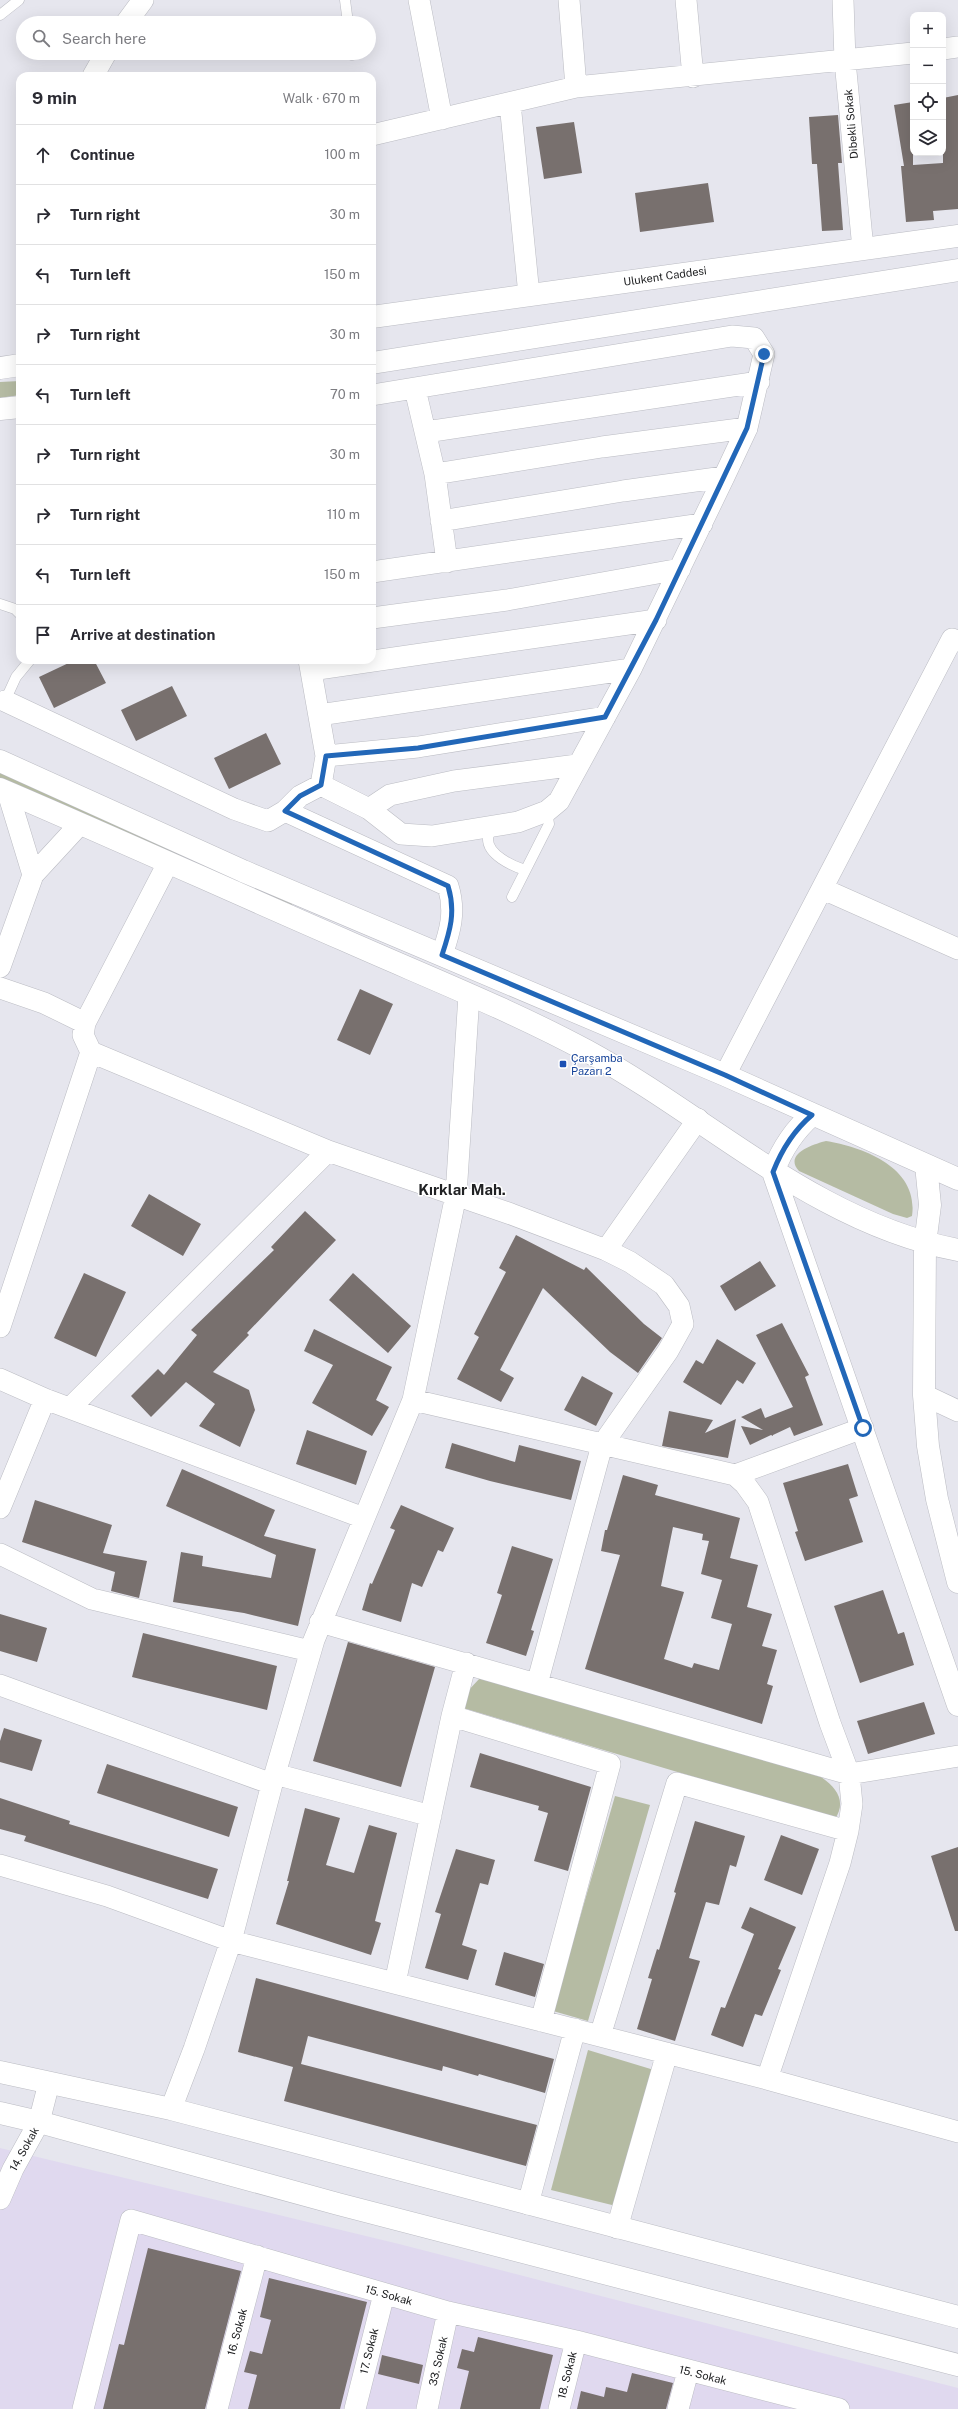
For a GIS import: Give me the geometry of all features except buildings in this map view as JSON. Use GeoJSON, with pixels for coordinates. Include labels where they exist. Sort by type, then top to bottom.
{"type":"FeatureCollection","features":[{"type":"Feature","properties":{"kind":"main road","name":"Ulukent Caddesi"},"geometry":{"type":"LineString","coordinates":[[376,316],[958,236]]}},
{"type":"Feature","properties":{"kind":"main road"},"geometry":{"type":"LineString","coordinates":[[376,362],[958,270]]}},
{"type":"Feature","properties":{"kind":"main road"},"geometry":{"type":"LineString","coordinates":[[0,368],[16,366]]}},
{"type":"Feature","properties":{"kind":"main road"},"geometry":{"type":"LineString","coordinates":[[0,409],[16,407]]}},
{"type":"Feature","properties":{"kind":"main road"},"geometry":{"type":"LineString","coordinates":[[0,761],[243,871],[725,1075],[958,1179]]}},
{"type":"Feature","properties":{"kind":"main road"},"geometry":{"type":"LineString","coordinates":[[4,791],[469,995],[586,1051],[650,1088],[698,1119],[773,1172],[854,1215],[925,1244],[958,1250]]}},
{"type":"Feature","properties":{"kind":"main road"},"geometry":{"type":"LineString","coordinates":[[812,1115],[798,1127],[786,1143],[773,1172],[958,1705]]}},
{"type":"Feature","properties":{"kind":"main road"},"geometry":{"type":"LineString","coordinates":[[926,1165],[930,1205],[925,1244],[924,1395],[928,1446],[937,1499],[958,1582]]}},
{"type":"Feature","properties":{"kind":"main road"},"geometry":{"type":"LineString","coordinates":[[0,2072],[171,2109],[958,2317]]}},
{"type":"Feature","properties":{"kind":"main road"},"geometry":{"type":"LineString","coordinates":[[0,2113],[39,2122],[338,2204],[958,2365]]}},
{"type":"Feature","properties":{"kind":"street"},"geometry":{"type":"LineString","coordinates":[[131,16],[143,0]]}},
{"type":"Feature","properties":{"kind":"street"},"geometry":{"type":"LineString","coordinates":[[419,0],[442,118]]}},
{"type":"Feature","properties":{"kind":"street"},"geometry":{"type":"LineString","coordinates":[[569,0],[576,87]]}},
{"type":"Feature","properties":{"kind":"street"},"geometry":{"type":"LineString","coordinates":[[686,0],[693,77]]}},
{"type":"Feature","properties":{"kind":"street","name":"Dibekli Sokak"},"geometry":{"type":"LineString","coordinates":[[843,0],[845,61],[863,249]]}},
{"type":"Feature","properties":{"kind":"street"},"geometry":{"type":"LineString","coordinates":[[946,49],[958,47]]}},
{"type":"Feature","properties":{"kind":"street"},"geometry":{"type":"LineString","coordinates":[[376,133],[576,87],[693,77],[910,53]]}},
{"type":"Feature","properties":{"kind":"street"},"geometry":{"type":"LineString","coordinates":[[96,72],[102,60]]}},
{"type":"Feature","properties":{"kind":"street"},"geometry":{"type":"LineString","coordinates":[[510,103],[529,295]]}},
{"type":"Feature","properties":{"kind":"street"},"geometry":{"type":"LineString","coordinates":[[321,785],[369,809],[401,834],[432,836],[518,822],[547,811],[559,801],[577,765],[632,669],[747,428],[759,382],[764,354],[754,338],[732,336],[376,394]]}},
{"type":"Feature","properties":{"kind":"street"},"geometry":{"type":"LineString","coordinates":[[426,432],[759,382]]}},
{"type":"Feature","properties":{"kind":"street"},"geometry":{"type":"LineString","coordinates":[[415,389],[435,474],[447,562]]}},
{"type":"Feature","properties":{"kind":"street"},"geometry":{"type":"LineString","coordinates":[[435,474],[602,447],[747,428]]}},
{"type":"Feature","properties":{"kind":"street"},"geometry":{"type":"LineString","coordinates":[[441,521],[623,491],[724,477]]}},
{"type":"Feature","properties":{"kind":"street"},"geometry":{"type":"LineString","coordinates":[[376,571],[702,524]]}},
{"type":"Feature","properties":{"kind":"street"},"geometry":{"type":"LineString","coordinates":[[376,617],[507,600],[680,569]]}},
{"type":"Feature","properties":{"kind":"street"},"geometry":{"type":"LineString","coordinates":[[376,656],[656,620]]}},
{"type":"Feature","properties":{"kind":"street"},"geometry":{"type":"LineString","coordinates":[[725,1075],[956,634]]}},
{"type":"Feature","properties":{"kind":"street"},"geometry":{"type":"LineString","coordinates":[[310,665],[326,756],[321,785]]}},
{"type":"Feature","properties":{"kind":"street"},"geometry":{"type":"LineString","coordinates":[[319,715],[632,669]]}},
{"type":"Feature","properties":{"kind":"street"},"geometry":{"type":"LineString","coordinates":[[5,701],[234,809],[268,821],[285,811],[300,796],[321,785]]}},
{"type":"Feature","properties":{"kind":"street"},"geometry":{"type":"LineString","coordinates":[[326,756],[418,748],[605,717]]}},
{"type":"Feature","properties":{"kind":"street"},"geometry":{"type":"LineString","coordinates":[[369,809],[390,795],[454,781],[577,765]]}},
{"type":"Feature","properties":{"kind":"street"},"geometry":{"type":"LineString","coordinates":[[4,791],[33,875]]}},
{"type":"Feature","properties":{"kind":"street"},"geometry":{"type":"LineString","coordinates":[[285,811],[448,886],[453,901],[452,924],[442,955]]}},
{"type":"Feature","properties":{"kind":"street"},"geometry":{"type":"LineString","coordinates":[[0,967],[33,875],[80,824]]}},
{"type":"Feature","properties":{"kind":"street"},"geometry":{"type":"LineString","coordinates":[[168,864],[85,1023],[83,1035],[91,1052],[328,1150],[571,1235],[606,1250],[630,1262],[664,1285],[679,1306],[683,1324],[668,1351],[602,1445],[537,1684]]}},
{"type":"Feature","properties":{"kind":"street"},"geometry":{"type":"LineString","coordinates":[[823,889],[958,949]]}},
{"type":"Feature","properties":{"kind":"street"},"geometry":{"type":"LineString","coordinates":[[0,988],[44,1003],[85,1023]]}},
{"type":"Feature","properties":{"kind":"street"},"geometry":{"type":"LineString","coordinates":[[171,2109],[194,2049],[231,1941],[273,1779],[310,1651],[320,1622],[412,1400],[456,1195],[469,995]]}},
{"type":"Feature","properties":{"kind":"street"},"geometry":{"type":"LineString","coordinates":[[0,1327],[91,1052]]}},
{"type":"Feature","properties":{"kind":"street"},"geometry":{"type":"LineString","coordinates":[[606,1250],[698,1119]]}},
{"type":"Feature","properties":{"kind":"street"},"geometry":{"type":"LineString","coordinates":[[70,1408],[328,1150]]}},
{"type":"Feature","properties":{"kind":"street"},"geometry":{"type":"LineString","coordinates":[[0,1379],[45,1399],[364,1518]]}},
{"type":"Feature","properties":{"kind":"street"},"geometry":{"type":"LineString","coordinates":[[924,1395],[958,1410]]}},
{"type":"Feature","properties":{"kind":"street"},"geometry":{"type":"LineString","coordinates":[[0,1508],[45,1399]]}},
{"type":"Feature","properties":{"kind":"street"},"geometry":{"type":"LineString","coordinates":[[412,1400],[735,1475],[745,1484],[758,1502],[830,1723],[849,1774],[852,1804],[848,1831],[767,2079]]}},
{"type":"Feature","properties":{"kind":"street"},"geometry":{"type":"LineString","coordinates":[[735,1475],[863,1428]]}},
{"type":"Feature","properties":{"kind":"street"},"geometry":{"type":"LineString","coordinates":[[0,1554],[92,1599],[310,1651]]}},
{"type":"Feature","properties":{"kind":"street"},"geometry":{"type":"LineString","coordinates":[[320,1622],[849,1774],[958,1756]]}},
{"type":"Feature","properties":{"kind":"street"},"geometry":{"type":"LineString","coordinates":[[395,1983],[452,1716],[466,1663]]}},
{"type":"Feature","properties":{"kind":"street"},"geometry":{"type":"LineString","coordinates":[[0,1685],[273,1779],[430,1816]]}},
{"type":"Feature","properties":{"kind":"street"},"geometry":{"type":"LineString","coordinates":[[452,1716],[610,1764],[541,2021]]}},
{"type":"Feature","properties":{"kind":"street"},"geometry":{"type":"LineString","coordinates":[[600,2036],[677,1783],[848,1831]]}},
{"type":"Feature","properties":{"kind":"street"},"geometry":{"type":"LineString","coordinates":[[0,1865],[108,1896],[231,1941],[767,2079],[958,2132]]}},
{"type":"Feature","properties":{"kind":"street"},"geometry":{"type":"LineString","coordinates":[[528,2204],[574,2029]]}},
{"type":"Feature","properties":{"kind":"street"},"geometry":{"type":"LineString","coordinates":[[617,2228],[667,2053]]}},
{"type":"Feature","properties":{"kind":"street","name":"14. Sokak"},"geometry":{"type":"LineString","coordinates":[[0,2199],[13,2169],[39,2122],[49,2083]]}},
{"type":"Feature","properties":{"kind":"street","name":"15. Sokak"},"geometry":{"type":"LineString","coordinates":[[83,2409],[131,2220],[448,2312],[576,2342],[688,2371],[789,2402],[839,2409]]}},
{"type":"Feature","properties":{"kind":"street","name":"16. Sokak"},"geometry":{"type":"LineString","coordinates":[[217,2409],[257,2256]]}},
{"type":"Feature","properties":{"kind":"street","name":"17. Sokak"},"geometry":{"type":"LineString","coordinates":[[355,2409],[384,2294]]}},
{"type":"Feature","properties":{"kind":"street","name":"33. Sokak"},"geometry":{"type":"LineString","coordinates":[[427,2409],[448,2312]]}},
{"type":"Feature","properties":{"kind":"street","name":"18. Sokak"},"geometry":{"type":"LineString","coordinates":[[559,2409],[576,2342]]}},
{"type":"Feature","properties":{"kind":"street"},"geometry":{"type":"LineString","coordinates":[[678,2409],[688,2371]]}},
{"type":"Feature","properties":{"kind":"lane"},"geometry":{"type":"LineString","coordinates":[[0,15],[19,0]]}},
{"type":"Feature","properties":{"kind":"lane"},"geometry":{"type":"LineString","coordinates":[[345,0],[347,16]]}},
{"type":"Feature","properties":{"kind":"lane"},"geometry":{"type":"LineString","coordinates":[[0,604],[16,610]]}},
{"type":"Feature","properties":{"kind":"lane"},"geometry":{"type":"LineString","coordinates":[[5,701],[16,677],[27,664]]}},
{"type":"Feature","properties":{"kind":"lane"},"geometry":{"type":"LineString","coordinates":[[512,897],[549,824],[547,811]]}},
{"type":"Feature","properties":{"kind":"lane"},"geometry":{"type":"LineString","coordinates":[[492,826],[488,839],[492,851],[513,866],[525,870]]}},
{"type":"Feature","properties":{"kind":"shaded area"},"geometry":{"type":"Polygon","coordinates":[[[0,2148],[399,2244],[958,2388],[958,2409],[0,2409],[0,2148]]]}},
{"type":"Feature","properties":{"kind":"green space"},"geometry":{"type":"Polygon","coordinates":[[[16,381],[16,396],[0,398],[0,382],[16,381]]]}},
{"type":"Feature","properties":{"kind":"green space"},"geometry":{"type":"Polygon","coordinates":[[[0,766],[293,898],[292,905],[0,780],[0,766]]]}},
{"type":"Feature","properties":{"kind":"green space"},"geometry":{"type":"Polygon","coordinates":[[[826,1141],[856,1148],[872,1155],[886,1163],[898,1173],[907,1185],[912,1199],[912,1216],[907,1218],[893,1214],[799,1171],[795,1165],[797,1155],[808,1147],[826,1141]]]}},
{"type":"Feature","properties":{"kind":"green space"},"geometry":{"type":"Polygon","coordinates":[[[480,1678],[821,1777],[831,1785],[838,1795],[840,1806],[838,1812],[835,1819],[463,1708],[466,1693],[480,1678]]]}},
{"type":"Feature","properties":{"kind":"green space"},"geometry":{"type":"Polygon","coordinates":[[[615,1796],[650,1805],[588,2021],[553,2011],[615,1796]]]}},
{"type":"Feature","properties":{"kind":"green space"},"geometry":{"type":"Polygon","coordinates":[[[588,2050],[654,2070],[616,2206],[551,2190],[588,2050]]]}},
{"type":"Feature","properties":{"kind":"place","name":"Çarşamba Pazarı 2"},"geometry":{"type":"Point","coordinates":[563,1064]}},
{"type":"Feature","properties":{"kind":"district","name":"Kırklar Mah."},"geometry":{"type":"Point","coordinates":[462,1189]}},
{"type":"Feature","properties":{"kind":"route"},"geometry":{"type":"LineString","coordinates":[[764,354],[759,382],[747,428],[632,669],[605,717],[418,748],[326,756],[321,785],[300,796],[285,811],[448,886],[453,901],[452,924],[442,955],[725,1075],[812,1115],[798,1127],[786,1143],[773,1172],[863,1428]]}}]}
